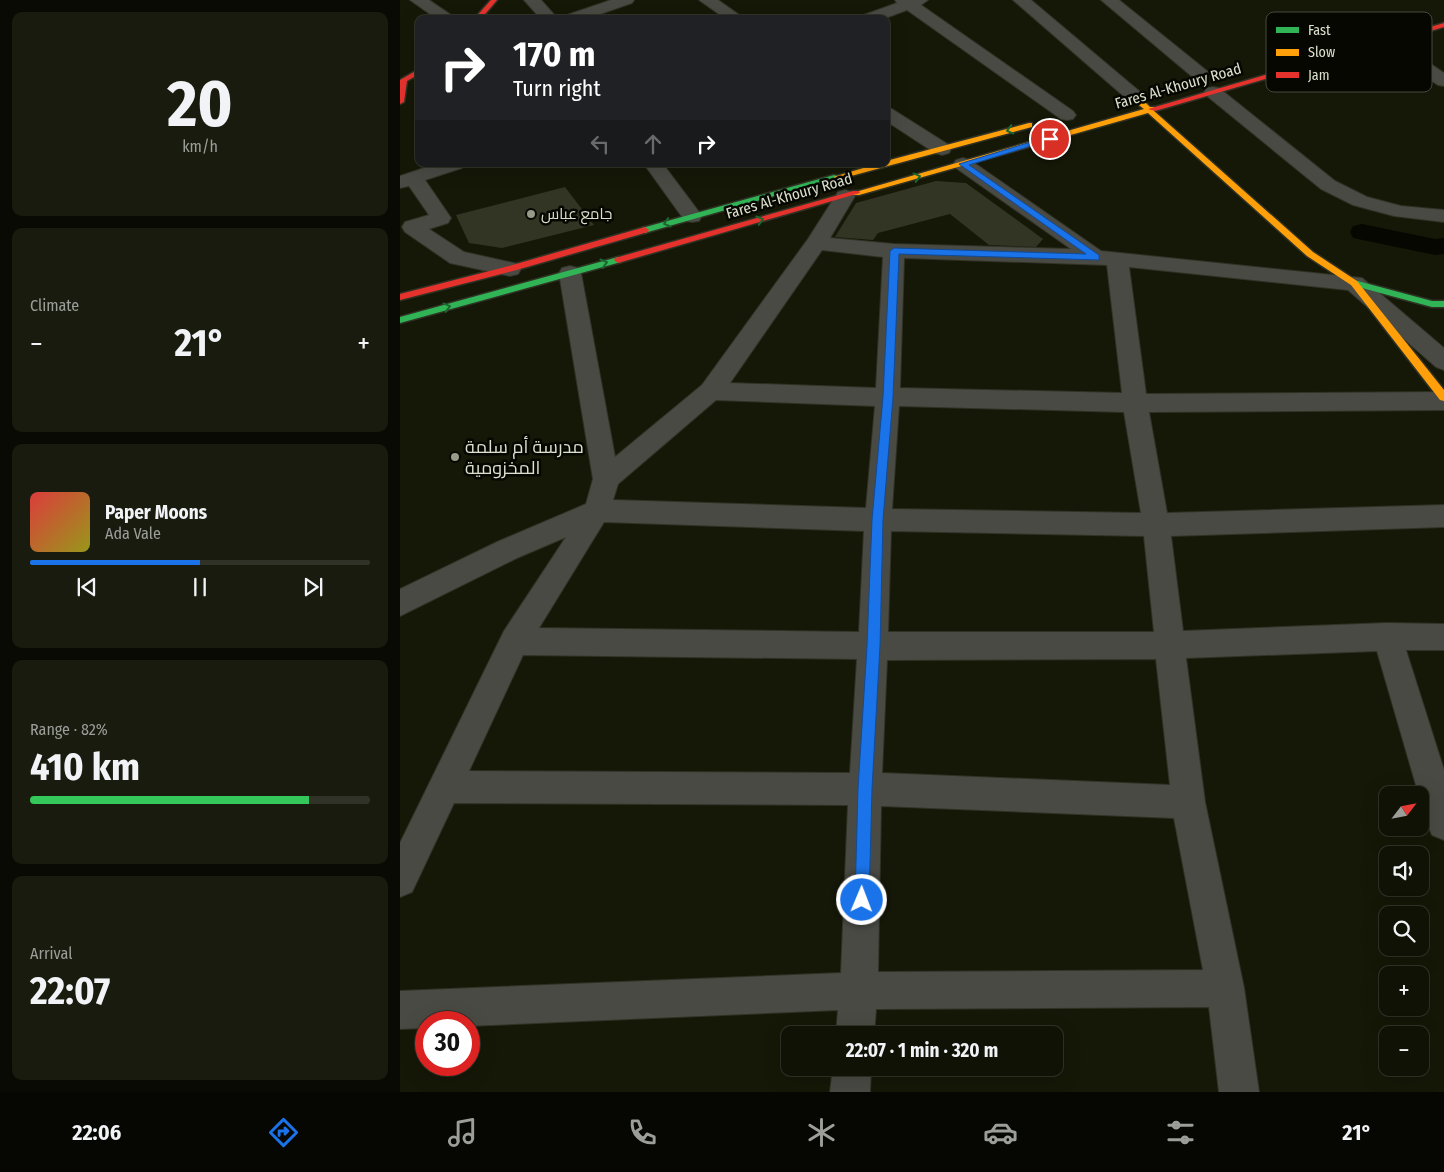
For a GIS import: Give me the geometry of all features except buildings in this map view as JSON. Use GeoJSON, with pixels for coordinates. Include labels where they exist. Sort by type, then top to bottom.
{"type":"FeatureCollection","features":[{"type":"Feature","properties":{"kind":"main road"},"geometry":{"type":"LineString","coordinates":[[481,15],[494,0]]}},
{"type":"Feature","properties":{"kind":"main road","name":"Fares Al-Khoury Road"},"geometry":{"type":"LineString","coordinates":[[1432,29],[1444,25]]}},
{"type":"Feature","properties":{"kind":"main road","name":"Fares Al-Khoury Road"},"geometry":{"type":"LineString","coordinates":[[1184,80],[1206,74]]}},
{"type":"Feature","properties":{"kind":"main road","name":"Fares Al-Khoury Road"},"geometry":{"type":"LineString","coordinates":[[400,320],[962,164],[1266,77]]}},
{"type":"Feature","properties":{"kind":"main road"},"geometry":{"type":"LineString","coordinates":[[400,102],[408,78]]}},
{"type":"Feature","properties":{"kind":"main road","name":"Fares Al-Khoury Road"},"geometry":{"type":"LineString","coordinates":[[1128,97],[1150,90]]}},
{"type":"Feature","properties":{"kind":"main road"},"geometry":{"type":"LineString","coordinates":[[1128,97],[1149,110],[1310,254],[1354,283],[1432,304],[1444,304]]}},
{"type":"Feature","properties":{"kind":"main road","name":"Fares Al-Khoury Road"},"geometry":{"type":"LineString","coordinates":[[890,163],[1072,114]]}},
{"type":"Feature","properties":{"kind":"main road","name":"Fares Al-Khoury Road"},"geometry":{"type":"LineString","coordinates":[[400,297],[510,270],[692,216],[875,167]]}},
{"type":"Feature","properties":{"kind":"main road"},"geometry":{"type":"LineString","coordinates":[[1354,283],[1444,399]]}},
{"type":"Feature","properties":{"kind":"street"},"geometry":{"type":"LineString","coordinates":[[418,0],[442,15]]}},
{"type":"Feature","properties":{"kind":"street"},"geometry":{"type":"LineString","coordinates":[[532,0],[546,15]]}},
{"type":"Feature","properties":{"kind":"street"},"geometry":{"type":"LineString","coordinates":[[582,15],[626,0]]}},
{"type":"Feature","properties":{"kind":"street"},"geometry":{"type":"LineString","coordinates":[[707,0],[731,15]]}},
{"type":"Feature","properties":{"kind":"street"},"geometry":{"type":"LineString","coordinates":[[1021,0],[1128,97]]}},
{"type":"Feature","properties":{"kind":"street"},"geometry":{"type":"LineString","coordinates":[[1109,0],[1206,74]]}},
{"type":"Feature","properties":{"kind":"street"},"geometry":{"type":"LineString","coordinates":[[877,15],[910,1],[1072,114]]}},
{"type":"Feature","properties":{"kind":"street"},"geometry":{"type":"LineString","coordinates":[[1432,73],[1444,81]]}},
{"type":"Feature","properties":{"kind":"street"},"geometry":{"type":"LineString","coordinates":[[1213,92],[1328,185],[1360,201],[1393,210],[1444,216]]}},
{"type":"Feature","properties":{"kind":"street"},"geometry":{"type":"LineString","coordinates":[[890,116],[942,149]]}},
{"type":"Feature","properties":{"kind":"street"},"geometry":{"type":"LineString","coordinates":[[962,164],[1107,259],[1156,525],[1188,802],[1225,988],[1239,1092]]}},
{"type":"Feature","properties":{"kind":"street"},"geometry":{"type":"LineString","coordinates":[[446,167],[407,180],[441,218],[412,227],[458,258],[510,270]]}},
{"type":"Feature","properties":{"kind":"street"},"geometry":{"type":"LineString","coordinates":[[655,167],[692,216]]}},
{"type":"Feature","properties":{"kind":"street"},"geometry":{"type":"LineString","coordinates":[[606,479],[711,391],[816,244],[845,196]]}},
{"type":"Feature","properties":{"kind":"street"},"geometry":{"type":"LineString","coordinates":[[816,244],[894,251],[1107,259],[1354,283],[1444,361]]}},
{"type":"Feature","properties":{"kind":"street"},"geometry":{"type":"LineString","coordinates":[[856,1026],[859,991],[865,789],[878,520],[888,397],[894,251]]}},
{"type":"Feature","properties":{"kind":"street"},"geometry":{"type":"LineString","coordinates":[[400,880],[443,786],[514,641],[597,512],[606,479],[570,273]]}},
{"type":"Feature","properties":{"kind":"street"},"geometry":{"type":"LineString","coordinates":[[711,391],[1135,403],[1444,399]]}},
{"type":"Feature","properties":{"kind":"street"},"geometry":{"type":"LineString","coordinates":[[400,603],[507,550],[597,512],[1156,525],[1444,516]]}},
{"type":"Feature","properties":{"kind":"street"},"geometry":{"type":"LineString","coordinates":[[514,641],[873,646],[1170,645],[1387,636],[1444,637]]}},
{"type":"Feature","properties":{"kind":"street"},"geometry":{"type":"LineString","coordinates":[[1387,636],[1444,823]]}},
{"type":"Feature","properties":{"kind":"street"},"geometry":{"type":"LineString","coordinates":[[443,786],[865,789],[1188,802]]}},
{"type":"Feature","properties":{"kind":"street"},"geometry":{"type":"LineString","coordinates":[[400,1010],[859,991],[1225,988]]}},
{"type":"Feature","properties":{"kind":"street"},"geometry":{"type":"LineString","coordinates":[[850,1092],[851,1076]]}},
{"type":"Feature","properties":{"kind":"waterway"},"geometry":{"type":"LineString","coordinates":[[1362,232],[1435,247],[1444,246]]}},
{"type":"Feature","properties":{"kind":"traffic: fast"},"geometry":{"type":"LineString","coordinates":[[645,230],[837,177]]}},
{"type":"Feature","properties":{"kind":"traffic: fast"},"geometry":{"type":"LineString","coordinates":[[400,320],[618,260]]}},
{"type":"Feature","properties":{"kind":"traffic: fast"},"geometry":{"type":"LineString","coordinates":[[1354,283],[1432,304],[1444,304]]}},
{"type":"Feature","properties":{"kind":"traffic: slow"},"geometry":{"type":"LineString","coordinates":[[1138,100],[1310,254],[1354,283],[1444,397]]}},
{"type":"Feature","properties":{"kind":"traffic: slow"},"geometry":{"type":"LineString","coordinates":[[856,193],[1152,109]]}},
{"type":"Feature","properties":{"kind":"traffic: slow"},"geometry":{"type":"LineString","coordinates":[[890,163],[1029,125]]}},
{"type":"Feature","properties":{"kind":"traffic: slow"},"geometry":{"type":"LineString","coordinates":[[837,177],[874,167]]}},
{"type":"Feature","properties":{"kind":"traffic: jam"},"geometry":{"type":"LineString","coordinates":[[481,15],[494,0]]}},
{"type":"Feature","properties":{"kind":"traffic: jam"},"geometry":{"type":"LineString","coordinates":[[1432,28],[1444,25]]}},
{"type":"Feature","properties":{"kind":"traffic: jam"},"geometry":{"type":"LineString","coordinates":[[400,102],[404,80],[415,73]]}},
{"type":"Feature","properties":{"kind":"traffic: jam"},"geometry":{"type":"LineString","coordinates":[[1152,109],[1266,76]]}},
{"type":"Feature","properties":{"kind":"traffic: jam"},"geometry":{"type":"LineString","coordinates":[[618,260],[856,193]]}},
{"type":"Feature","properties":{"kind":"traffic: jam"},"geometry":{"type":"LineString","coordinates":[[400,297],[510,269],[645,230]]}},
{"type":"Feature","properties":{"kind":"place","name":"جامع عباس"},"geometry":{"type":"Point","coordinates":[531,214]}},
{"type":"Feature","properties":{"kind":"place","name":"مدرسة أم سلمة المخزومية"},"geometry":{"type":"Point","coordinates":[455,457]}},
{"type":"Feature","properties":{"kind":"route"},"geometry":{"type":"LineString","coordinates":[[862,900],[865,789],[878,520],[888,397],[894,251],[1096,258],[962,164],[1050,139]]}}]}
